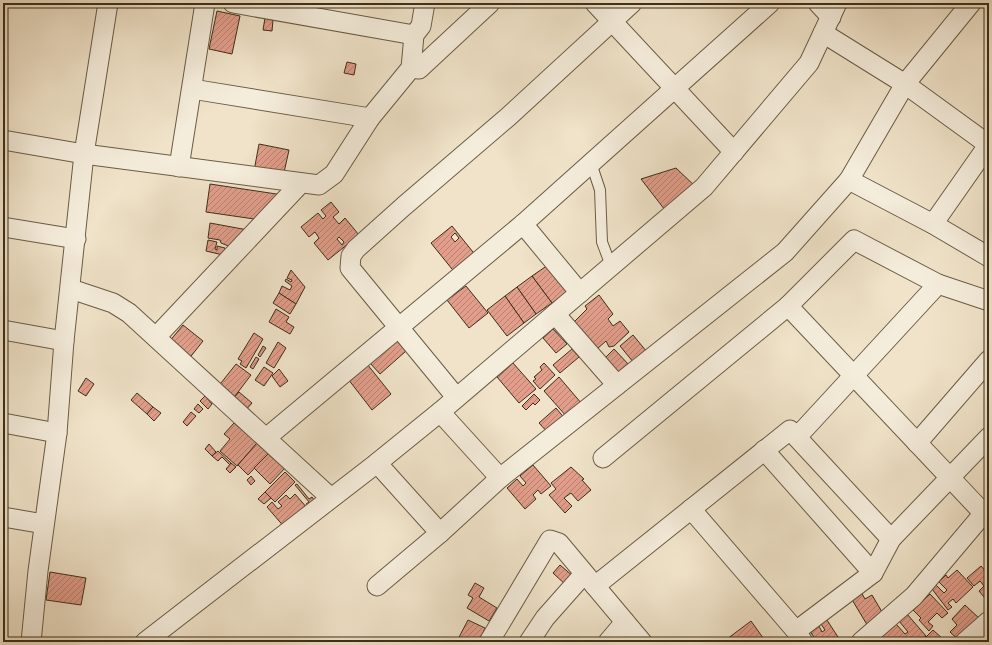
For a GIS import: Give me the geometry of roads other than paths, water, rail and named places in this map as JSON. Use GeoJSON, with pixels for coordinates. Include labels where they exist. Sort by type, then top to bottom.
{"type":"FeatureCollection","features":[{"type":"Feature","properties":{"kind":"street"},"geometry":{"type":"LineString","coordinates":[[31,642],[44,524],[57,433],[64,342],[71,289],[84,154],[108,3]]}},
{"type":"Feature","properties":{"kind":"street"},"geometry":{"type":"LineString","coordinates":[[179,167],[205,3]]}},
{"type":"Feature","properties":{"kind":"street"},"geometry":{"type":"LineString","coordinates":[[233,3],[299,9],[414,35]]}},
{"type":"Feature","properties":{"kind":"street"},"geometry":{"type":"LineString","coordinates":[[3,140],[84,154],[318,185],[334,174],[370,118],[411,68],[414,35],[421,26],[426,3]]}},
{"type":"Feature","properties":{"kind":"street"},"geometry":{"type":"LineString","coordinates":[[411,68],[419,69],[490,3]]}},
{"type":"Feature","properties":{"kind":"street"},"geometry":{"type":"LineString","coordinates":[[595,3],[734,152]]}},
{"type":"Feature","properties":{"kind":"street"},"geometry":{"type":"LineString","coordinates":[[456,397],[350,268],[352,256],[356,249],[508,117],[632,3]]}},
{"type":"Feature","properties":{"kind":"street"},"geometry":{"type":"LineString","coordinates":[[266,438],[523,224],[770,3]]}},
{"type":"Feature","properties":{"kind":"street"},"geometry":{"type":"LineString","coordinates":[[818,3],[830,18],[905,84],[989,144],[933,224]]}},
{"type":"Feature","properties":{"kind":"street"},"geometry":{"type":"LineString","coordinates":[[376,586],[440,533],[500,478],[785,252],[849,180],[905,84],[971,3]]}},
{"type":"Feature","properties":{"kind":"street"},"geometry":{"type":"LineString","coordinates":[[145,642],[377,463],[440,412],[704,187],[809,63],[830,18]]}},
{"type":"Feature","properties":{"kind":"street"},"geometry":{"type":"LineString","coordinates":[[192,89],[370,118]]}},
{"type":"Feature","properties":{"kind":"street"},"geometry":{"type":"LineString","coordinates":[[849,180],[933,224],[989,257]]}},
{"type":"Feature","properties":{"kind":"street"},"geometry":{"type":"LineString","coordinates":[[156,337],[301,183]]}},
{"type":"Feature","properties":{"kind":"street"},"geometry":{"type":"LineString","coordinates":[[523,224],[580,293]]}},
{"type":"Feature","properties":{"kind":"street"},"geometry":{"type":"LineString","coordinates":[[3,227],[76,239]]}},
{"type":"Feature","properties":{"kind":"street"},"geometry":{"type":"LineString","coordinates":[[603,458],[788,306],[854,240],[938,284],[989,301]]}},
{"type":"Feature","properties":{"kind":"street"},"geometry":{"type":"LineString","coordinates":[[797,437],[938,284]]}},
{"type":"Feature","properties":{"kind":"street"},"geometry":{"type":"LineString","coordinates":[[71,289],[113,303],[129,313],[331,498]]}},
{"type":"Feature","properties":{"kind":"street"},"geometry":{"type":"LineString","coordinates":[[788,306],[986,516],[914,596],[861,642]]}},
{"type":"Feature","properties":{"kind":"street"},"geometry":{"type":"LineString","coordinates":[[556,314],[617,385]]}},
{"type":"Feature","properties":{"kind":"street"},"geometry":{"type":"LineString","coordinates":[[3,330],[64,342]]}},
{"type":"Feature","properties":{"kind":"street"},"geometry":{"type":"LineString","coordinates":[[917,443],[989,360]]}},
{"type":"Feature","properties":{"kind":"street"},"geometry":{"type":"LineString","coordinates":[[440,412],[500,478]]}},
{"type":"Feature","properties":{"kind":"street"},"geometry":{"type":"LineString","coordinates":[[3,423],[57,433]]}},
{"type":"Feature","properties":{"kind":"street"},"geometry":{"type":"LineString","coordinates":[[529,642],[545,618],[590,580],[691,509],[790,430],[891,539]]}},
{"type":"Feature","properties":{"kind":"street"},"geometry":{"type":"LineString","coordinates":[[691,509],[800,636],[873,574],[891,539],[989,438]]}},
{"type":"Feature","properties":{"kind":"street"},"geometry":{"type":"LineString","coordinates":[[764,450],[873,574]]}},
{"type":"Feature","properties":{"kind":"street"},"geometry":{"type":"LineString","coordinates":[[377,463],[440,533]]}},
{"type":"Feature","properties":{"kind":"street"},"geometry":{"type":"LineString","coordinates":[[3,517],[44,524]]}},
{"type":"Feature","properties":{"kind":"street"},"geometry":{"type":"LineString","coordinates":[[488,642],[550,540],[559,543],[642,642]]}},
{"type":"Feature","properties":{"kind":"street"},"geometry":{"type":"LineString","coordinates":[[969,641],[989,621]]}},
{"type":"Feature","properties":{"kind":"street"},"geometry":{"type":"LineString","coordinates":[[608,642],[625,622]]}},
{"type":"Feature","properties":{"kind":"lane"},"geometry":{"type":"LineString","coordinates":[[591,163],[600,190],[602,242],[611,266]]}}]}
